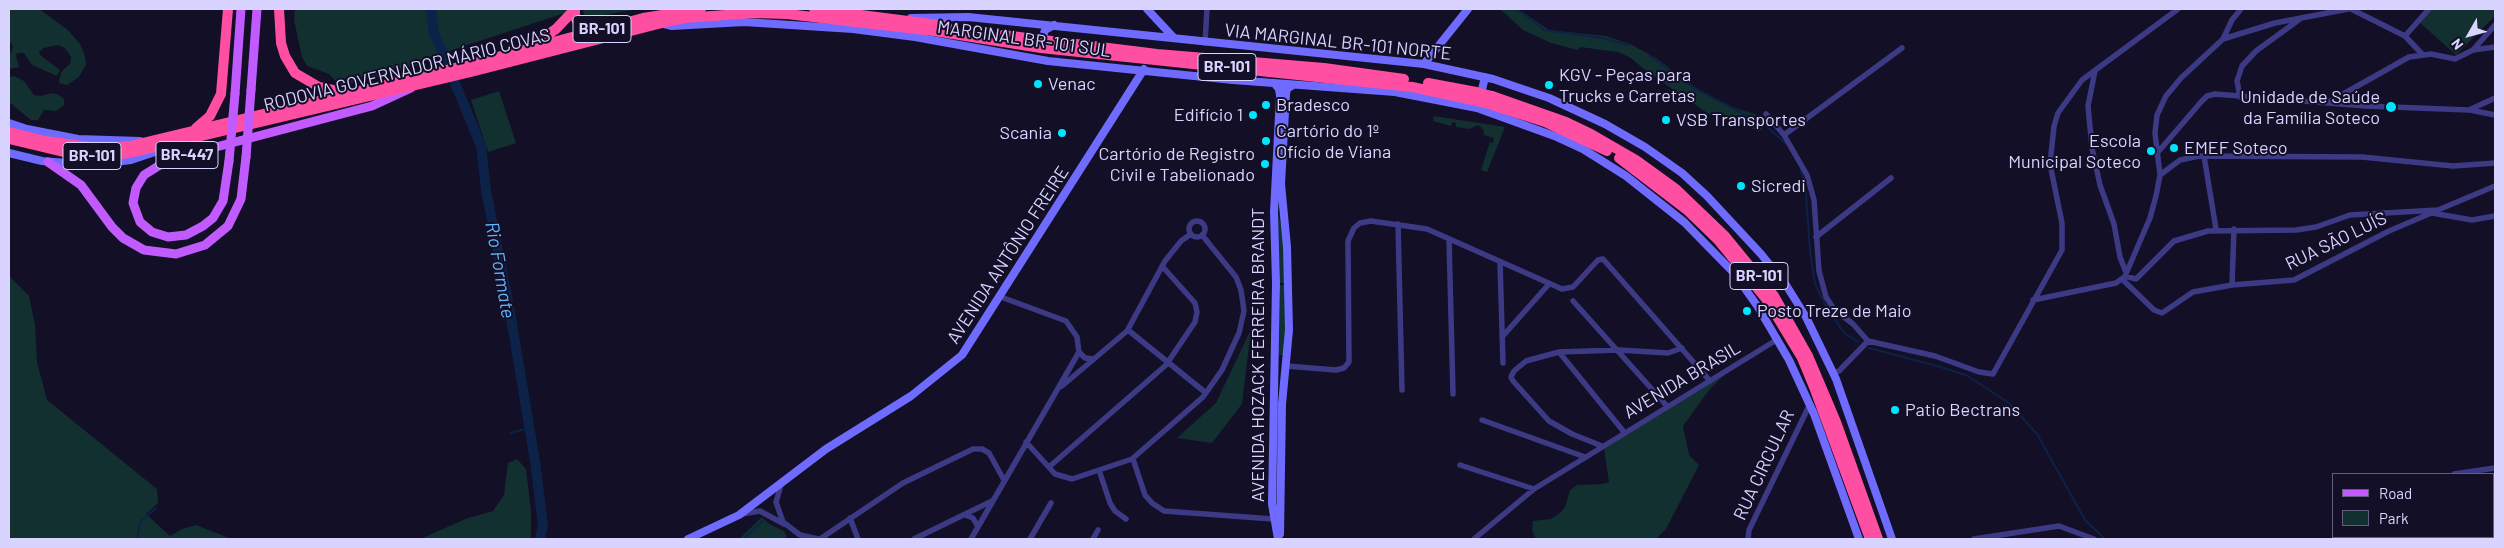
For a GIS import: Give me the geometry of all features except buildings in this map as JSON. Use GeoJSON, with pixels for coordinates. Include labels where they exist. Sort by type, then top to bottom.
{"type":"FeatureCollection","features":[{"type":"Feature","properties":{"kind":"highway"},"geometry":{"type":"LineString","coordinates":[[184,134],[205,121],[219,100],[228,9]]}},
{"type":"Feature","properties":{"kind":"highway"},"geometry":{"type":"LineString","coordinates":[[279,9],[281,43],[285,56],[295,73],[306,82],[326,90],[358,91]]}},
{"type":"Feature","properties":{"kind":"highway"},"geometry":{"type":"LineString","coordinates":[[575,9],[578,24],[585,28],[637,16],[682,11]]}},
{"type":"Feature","properties":{"kind":"highway"},"geometry":{"type":"LineString","coordinates":[[523,50],[554,31],[575,9]]}},
{"type":"Feature","properties":{"kind":"highway","name":"RODOVIA GOVERNADOR MÁRIO COVAS"},"geometry":{"type":"LineString","coordinates":[[471,68],[523,50],[643,18],[700,9]]}},
{"type":"Feature","properties":{"kind":"highway","name":"RODOVIA GOVERNADOR MÁRIO COVAS"},"geometry":{"type":"LineString","coordinates":[[814,9],[895,18],[1010,36],[1113,48],[1324,68],[1481,100],[1566,122],[1621,152],[1676,189],[1724,235],[1774,296],[1801,341],[1836,422],[1878,539]]}},
{"type":"Feature","properties":{"kind":"highway","name":"RODOVIA GOVERNADOR MÁRIO COVAS"},"geometry":{"type":"LineString","coordinates":[[9,132],[45,141],[100,148],[157,140],[358,91],[471,68],[662,23],[711,15],[787,14],[934,31],[1041,48],[1412,87],[1481,100],[1545,122],[1609,152],[1664,190],[1719,241],[1767,300],[1802,358],[1830,425],[1870,539]]}},
{"type":"Feature","properties":{"kind":"highway","name":"RODOVIA GOVERNADOR MÁRIO COVAS"},"geometry":{"type":"LineString","coordinates":[[9,139],[46,150],[101,156],[130,153],[418,84],[430,77]]}},
{"type":"Feature","properties":{"kind":"highway"},"geometry":{"type":"LineString","coordinates":[[1854,492],[1864,539]]}},
{"type":"Feature","properties":{"kind":"main road","name":"BR-447"},"geometry":{"type":"LineString","coordinates":[[241,9],[235,94],[229,161],[223,202],[217,212],[203,226],[186,235],[168,237],[152,232],[140,222],[133,203],[136,188],[144,175],[160,165],[178,157],[372,106],[418,84]]}},
{"type":"Feature","properties":{"kind":"main road","name":"BR-447"},"geometry":{"type":"LineString","coordinates":[[48,162],[81,185],[112,227],[123,238],[144,250],[168,254],[184,253],[199,248],[218,237],[228,226],[241,199],[257,9]]}},
{"type":"Feature","properties":{"kind":"street"},"geometry":{"type":"LineString","coordinates":[[1147,9],[1174,38]]}},
{"type":"Feature","properties":{"kind":"street"},"geometry":{"type":"LineString","coordinates":[[1205,42],[1207,9]]}},
{"type":"Feature","properties":{"kind":"street"},"geometry":{"type":"LineString","coordinates":[[1424,64],[1468,9]]}},
{"type":"Feature","properties":{"kind":"street"},"geometry":{"type":"LineString","coordinates":[[1766,114],[1784,135],[1802,163],[1809,181],[1814,200],[1819,271],[1826,297],[1834,309],[1853,324],[1868,341],[1936,356],[1979,372],[1993,374],[2006,354],[2033,300],[2057,262],[2063,243],[2062,223],[2050,164],[2054,126],[2065,100],[2082,80],[2178,9]]}},
{"type":"Feature","properties":{"kind":"street"},"geometry":{"type":"LineString","coordinates":[[2223,39],[2225,31],[2241,9]]}},
{"type":"Feature","properties":{"kind":"street"},"geometry":{"type":"LineString","coordinates":[[2033,300],[2116,283],[2124,275],[2150,218],[2160,175],[2154,124],[2160,106],[2181,78],[2223,39],[2275,22],[2350,9],[2404,36],[2422,54]]}},
{"type":"Feature","properties":{"kind":"street"},"geometry":{"type":"LineString","coordinates":[[2404,36],[2429,9]]}},
{"type":"Feature","properties":{"kind":"street","name":"VIA MARGINAL BR-101 NORTE"},"geometry":{"type":"LineString","coordinates":[[895,18],[968,17],[1424,64],[1485,77],[1549,98],[1605,124],[1645,147],[1682,173],[1735,224],[1786,285],[1806,317],[1833,373],[1892,539]]}},
{"type":"Feature","properties":{"kind":"street"},"geometry":{"type":"LineString","coordinates":[[2240,98],[2237,81],[2242,66],[2256,51],[2302,17]]}},
{"type":"Feature","properties":{"kind":"street","name":"MARGINAL BR-101 SUL"},"geometry":{"type":"LineString","coordinates":[[662,23],[672,26],[744,22],[853,29],[915,37],[1048,61],[1293,85],[1481,100],[1528,125],[1583,149],[1626,176],[1691,228],[1734,273],[1778,339],[1810,404],[1859,539]]}},
{"type":"Feature","properties":{"kind":"street"},"geometry":{"type":"LineString","coordinates":[[1042,39],[1045,30],[1056,25]]}},
{"type":"Feature","properties":{"kind":"street"},"geometry":{"type":"LineString","coordinates":[[2473,50],[2495,25]]}},
{"type":"Feature","properties":{"kind":"street"},"geometry":{"type":"LineString","coordinates":[[1784,135],[1902,48]]}},
{"type":"Feature","properties":{"kind":"street"},"geometry":{"type":"LineString","coordinates":[[2330,102],[2409,57],[2422,54],[2455,59],[2473,50],[2495,48]]}},
{"type":"Feature","properties":{"kind":"street"},"geometry":{"type":"LineString","coordinates":[[1041,49],[1048,61]]}},
{"type":"Feature","properties":{"kind":"street","name":"AVENIDA ANTÔNIO FREIRE"},"geometry":{"type":"LineString","coordinates":[[688,539],[739,515],[826,449],[911,396],[952,365],[970,346],[1144,69]]}},
{"type":"Feature","properties":{"kind":"street"},"geometry":{"type":"LineString","coordinates":[[2095,70],[2088,106],[2092,148],[2100,185],[2114,224],[2124,275]]}},
{"type":"Feature","properties":{"kind":"street"},"geometry":{"type":"LineString","coordinates":[[1481,100],[1485,77]]}},
{"type":"Feature","properties":{"kind":"street","name":"AVENIDA HOZACK FERREIRA BRANDT"},"geometry":{"type":"LineString","coordinates":[[1274,83],[1279,89],[1280,96],[1274,366],[1273,519],[1279,539]]}},
{"type":"Feature","properties":{"kind":"street","name":"AVENIDA HOZACK FERREIRA BRANDT"},"geometry":{"type":"LineString","coordinates":[[1279,539],[1282,404],[1286,366],[1289,297],[1279,173],[1286,94],[1287,89],[1293,85]]}},
{"type":"Feature","properties":{"kind":"street"},"geometry":{"type":"LineString","coordinates":[[2158,152],[2207,96],[2215,94],[2240,98],[2280,98],[2366,106],[2469,110],[2495,115]]}},
{"type":"Feature","properties":{"kind":"street"},"geometry":{"type":"LineString","coordinates":[[2469,110],[2495,98]]}},
{"type":"Feature","properties":{"kind":"street"},"geometry":{"type":"LineString","coordinates":[[9,123],[26,129],[103,141],[157,140]]}},
{"type":"Feature","properties":{"kind":"street"},"geometry":{"type":"LineString","coordinates":[[9,153],[48,162],[102,164],[131,160],[164,150],[177,143]]}},
{"type":"Feature","properties":{"kind":"street"},"geometry":{"type":"LineString","coordinates":[[2160,175],[2180,160],[2188,157],[2204,156],[2362,157],[2453,166],[2495,163]]}},
{"type":"Feature","properties":{"kind":"street"},"geometry":{"type":"LineString","coordinates":[[2204,156],[2216,229]]}},
{"type":"Feature","properties":{"kind":"street"},"geometry":{"type":"LineString","coordinates":[[1816,238],[1891,178]]}},
{"type":"Feature","properties":{"kind":"street","name":"RUA SÃO LUÍS"},"geometry":{"type":"LineString","coordinates":[[2124,275],[2154,310],[2162,313],[2193,292],[2232,285],[2294,280],[2389,230],[2495,186]]}},
{"type":"Feature","properties":{"kind":"street"},"geometry":{"type":"LineString","coordinates":[[2124,275],[2133,279],[2139,277],[2174,240],[2216,229],[2296,230],[2316,227],[2350,215],[2438,210]]}},
{"type":"Feature","properties":{"kind":"street"},"geometry":{"type":"LineString","coordinates":[[2432,213],[2472,220],[2495,216]]}},
{"type":"Feature","properties":{"kind":"street"},"geometry":{"type":"LineString","coordinates":[[1198,220],[1205,225],[1202,235],[1196,237],[1191,234],[1189,227],[1198,220]]}},
{"type":"Feature","properties":{"kind":"street"},"geometry":{"type":"LineString","coordinates":[[1274,366],[1280,371],[1285,369],[1286,366],[1336,370],[1347,365],[1350,358],[1348,241],[1350,234],[1357,225],[1367,221],[1423,228],[1562,289],[1571,288],[1598,260],[1604,260],[1710,381]]}},
{"type":"Feature","properties":{"kind":"street"},"geometry":{"type":"LineString","coordinates":[[1398,224],[1402,390]]}},
{"type":"Feature","properties":{"kind":"street"},"geometry":{"type":"LineString","coordinates":[[2232,285],[2234,229]]}},
{"type":"Feature","properties":{"kind":"street"},"geometry":{"type":"LineString","coordinates":[[1058,389],[1128,330],[1162,266],[1175,248],[1191,234]]}},
{"type":"Feature","properties":{"kind":"street"},"geometry":{"type":"LineString","coordinates":[[1026,442],[1055,474],[1068,480],[1133,459],[1192,408],[1206,393],[1222,370],[1239,332],[1243,304],[1239,283],[1232,270],[1202,235]]}},
{"type":"Feature","properties":{"kind":"street"},"geometry":{"type":"LineString","coordinates":[[1449,239],[1453,394]]}},
{"type":"Feature","properties":{"kind":"street"},"geometry":{"type":"LineString","coordinates":[[1500,262],[1503,363]]}},
{"type":"Feature","properties":{"kind":"street"},"geometry":{"type":"LineString","coordinates":[[1049,467],[1168,362],[1195,322],[1198,312],[1193,300],[1162,266]]}},
{"type":"Feature","properties":{"kind":"street"},"geometry":{"type":"LineString","coordinates":[[1502,337],[1549,284]]}},
{"type":"Feature","properties":{"kind":"street"},"geometry":{"type":"LineString","coordinates":[[971,539],[1079,352],[1077,337],[1066,320],[1001,297]]}},
{"type":"Feature","properties":{"kind":"street"},"geometry":{"type":"LineString","coordinates":[[1573,300],[1667,406]]}},
{"type":"Feature","properties":{"kind":"street"},"geometry":{"type":"LineString","coordinates":[[1128,330],[1206,393]]}},
{"type":"Feature","properties":{"kind":"street","name":"AVENIDA BRASIL"},"geometry":{"type":"LineString","coordinates":[[1474,539],[1534,489],[1778,339]]}},
{"type":"Feature","properties":{"kind":"street"},"geometry":{"type":"LineString","coordinates":[[1833,373],[1839,371],[1868,341]]}},
{"type":"Feature","properties":{"kind":"street","name":"AVENIDA BRASIL"},"geometry":{"type":"LineString","coordinates":[[1602,446],[1558,427],[1549,421],[1511,377],[1514,371],[1526,361],[1559,352],[1619,350],[1668,353],[1682,348]]}},
{"type":"Feature","properties":{"kind":"street"},"geometry":{"type":"LineString","coordinates":[[1079,352],[1085,358],[1094,359]]}},
{"type":"Feature","properties":{"kind":"street"},"geometry":{"type":"LineString","coordinates":[[1559,352],[1624,432]]}},
{"type":"Feature","properties":{"kind":"street","name":"RUA CIRCULAR"},"geometry":{"type":"LineString","coordinates":[[1748,539],[1749,530],[1810,404]]}},
{"type":"Feature","properties":{"kind":"street"},"geometry":{"type":"LineString","coordinates":[[1482,420],[1586,457]]}},
{"type":"Feature","properties":{"kind":"street"},"geometry":{"type":"LineString","coordinates":[[739,515],[760,511],[805,538],[819,539],[915,475],[973,449],[982,449],[989,453],[1004,480]]}},
{"type":"Feature","properties":{"kind":"street"},"geometry":{"type":"LineString","coordinates":[[1133,459],[1142,490],[1152,503],[1164,511],[1273,519]]}},
{"type":"Feature","properties":{"kind":"street"},"geometry":{"type":"LineString","coordinates":[[1460,465],[1534,489]]}},
{"type":"Feature","properties":{"kind":"street"},"geometry":{"type":"LineString","coordinates":[[2461,473],[2495,468]]}},
{"type":"Feature","properties":{"kind":"street"},"geometry":{"type":"LineString","coordinates":[[1099,470],[1110,503],[1115,511],[1126,518]]}},
{"type":"Feature","properties":{"kind":"street"},"geometry":{"type":"LineString","coordinates":[[783,482],[776,502],[778,511],[786,525]]}},
{"type":"Feature","properties":{"kind":"street"},"geometry":{"type":"LineString","coordinates":[[914,539],[992,501]]}},
{"type":"Feature","properties":{"kind":"street"},"geometry":{"type":"LineString","coordinates":[[1030,539],[1051,503]]}},
{"type":"Feature","properties":{"kind":"street"},"geometry":{"type":"LineString","coordinates":[[965,515],[973,518],[978,527]]}},
{"type":"Feature","properties":{"kind":"street"},"geometry":{"type":"LineString","coordinates":[[850,518],[858,539]]}},
{"type":"Feature","properties":{"kind":"street"},"geometry":{"type":"LineString","coordinates":[[1974,539],[2059,526],[2094,539]]}},
{"type":"Feature","properties":{"kind":"street"},"geometry":{"type":"LineString","coordinates":[[1093,539],[1098,530]]}},
{"type":"Feature","properties":{"kind":"green space"},"geometry":{"type":"Polygon","coordinates":[[[9,9],[39,9],[68,30],[80,44],[85,56],[86,64],[79,77],[67,85],[59,83],[61,72],[70,64],[71,57],[65,48],[58,45],[44,48],[39,52],[40,55],[60,70],[57,76],[32,65],[24,53],[17,53],[19,67],[9,69],[9,57],[13,47],[9,39],[9,9]]]}},
{"type":"Feature","properties":{"kind":"green space"},"geometry":{"type":"Polygon","coordinates":[[[295,9],[567,9],[565,13],[443,53],[422,64],[340,86],[329,74],[307,66],[302,57],[294,20],[295,9]]]}},
{"type":"Feature","properties":{"kind":"green space"},"geometry":{"type":"Polygon","coordinates":[[[584,9],[639,9],[587,18],[583,12],[584,9]]]}},
{"type":"Feature","properties":{"kind":"green space"},"geometry":{"type":"Polygon","coordinates":[[[1500,9],[1518,9],[1549,30],[1606,36],[1630,44],[1656,58],[1700,91],[1735,108],[1767,118],[1767,123],[1759,132],[1728,117],[1713,117],[1645,70],[1631,58],[1618,52],[1580,47],[1578,50],[1551,43],[1523,30],[1500,9]]]}},
{"type":"Feature","properties":{"kind":"green space"},"geometry":{"type":"Polygon","coordinates":[[[2432,9],[2495,9],[2495,16],[2456,55],[2419,22],[2432,9]]]}},
{"type":"Feature","properties":{"kind":"green space"},"geometry":{"type":"Polygon","coordinates":[[[14,76],[24,81],[34,95],[40,96],[53,93],[59,95],[64,99],[64,105],[56,111],[44,110],[38,120],[31,120],[9,102],[9,77],[14,76]]]}},
{"type":"Feature","properties":{"kind":"green space"},"geometry":{"type":"Polygon","coordinates":[[[499,91],[516,143],[488,152],[471,100],[499,91]]]}},
{"type":"Feature","properties":{"kind":"green space"},"geometry":{"type":"Polygon","coordinates":[[[1434,116],[1505,127],[1487,172],[1481,170],[1490,142],[1493,143],[1494,138],[1484,135],[1483,129],[1478,125],[1470,129],[1456,127],[1456,123],[1452,122],[1451,126],[1433,121],[1434,116]]]}},
{"type":"Feature","properties":{"kind":"green space"},"geometry":{"type":"Polygon","coordinates":[[[1278,212],[1283,237],[1285,283],[1280,283],[1278,212]]]}},
{"type":"Feature","properties":{"kind":"green space"},"geometry":{"type":"Polygon","coordinates":[[[9,276],[29,296],[35,325],[37,362],[47,400],[157,489],[158,503],[146,514],[170,536],[182,529],[196,525],[232,539],[9,539],[9,276]]]}},
{"type":"Feature","properties":{"kind":"green space"},"geometry":{"type":"Polygon","coordinates":[[[1280,285],[1285,285],[1285,355],[1279,355],[1280,285]]]}},
{"type":"Feature","properties":{"kind":"green space"},"geometry":{"type":"Polygon","coordinates":[[[1251,329],[1242,404],[1212,443],[1177,438],[1216,403],[1251,329]]]}},
{"type":"Feature","properties":{"kind":"green space"},"geometry":{"type":"Polygon","coordinates":[[[1724,375],[1709,390],[1683,426],[1689,455],[1699,465],[1666,529],[1656,539],[1537,539],[1535,537],[1532,530],[1533,521],[1551,519],[1560,513],[1565,507],[1570,490],[1577,485],[1609,482],[1604,449],[1724,375]]]}},
{"type":"Feature","properties":{"kind":"green space"},"geometry":{"type":"Polygon","coordinates":[[[517,459],[526,469],[531,511],[531,539],[420,539],[468,518],[493,511],[504,495],[508,463],[517,459]]]}},
{"type":"Feature","properties":{"kind":"green space"},"geometry":{"type":"Polygon","coordinates":[[[762,517],[769,524],[784,531],[787,536],[785,539],[739,539],[762,517]]]}},
{"type":"Feature","properties":{"kind":"waterway","name":"Rio Formate"},"geometry":{"type":"LineString","coordinates":[[431,9],[433,30],[481,146],[486,190],[510,312],[535,461],[543,525],[540,539]]}},
{"type":"Feature","properties":{"kind":"waterway"},"geometry":{"type":"LineString","coordinates":[[1516,9],[1545,30],[1602,38],[1628,45]]}},
{"type":"Feature","properties":{"kind":"waterway"},"geometry":{"type":"LineString","coordinates":[[1649,55],[1692,87],[1765,125],[1786,144]]}},
{"type":"Feature","properties":{"kind":"waterway"},"geometry":{"type":"LineString","coordinates":[[1801,170],[1806,194],[1810,251],[1815,284],[1825,304],[1844,333],[1858,342]]}},
{"type":"Feature","properties":{"kind":"waterway"},"geometry":{"type":"LineString","coordinates":[[1869,348],[1966,375],[2009,403],[2037,434],[2085,520],[2105,539]]}},
{"type":"Feature","properties":{"kind":"waterway"},"geometry":{"type":"LineString","coordinates":[[510,433],[530,428]]}},
{"type":"Feature","properties":{"kind":"waterway"},"geometry":{"type":"LineString","coordinates":[[137,539],[140,522],[156,508]]}},
{"type":"Feature","properties":{"kind":"waterway"},"geometry":{"type":"LineString","coordinates":[[744,539],[763,520]]}},
{"type":"Feature","properties":{"kind":"place","name":"Venac"},"geometry":{"type":"Point","coordinates":[1038,84]}},
{"type":"Feature","properties":{"kind":"place","name":"KGV - Peças para Trucks e Carretas"},"geometry":{"type":"Point","coordinates":[1549,85]}},
{"type":"Feature","properties":{"kind":"place","name":"Bradesco"},"geometry":{"type":"Point","coordinates":[1266,105]}},
{"type":"Feature","properties":{"kind":"place","name":"Unidade de Saúde da Família Soteco"},"geometry":{"type":"Point","coordinates":[2391,107]}},
{"type":"Feature","properties":{"kind":"place","name":"Edifício 1"},"geometry":{"type":"Point","coordinates":[1253,115]}},
{"type":"Feature","properties":{"kind":"place","name":"VSB Transportes"},"geometry":{"type":"Point","coordinates":[1666,120]}},
{"type":"Feature","properties":{"kind":"place","name":"Scania"},"geometry":{"type":"Point","coordinates":[1062,133]}},
{"type":"Feature","properties":{"kind":"place","name":"Cartório do 1º Ofício de Viana"},"geometry":{"type":"Point","coordinates":[1266,141]}},
{"type":"Feature","properties":{"kind":"place","name":"EMEF Soteco"},"geometry":{"type":"Point","coordinates":[2174,148]}},
{"type":"Feature","properties":{"kind":"place","name":"Escola Municipal Soteco"},"geometry":{"type":"Point","coordinates":[2151,151]}},
{"type":"Feature","properties":{"kind":"place","name":"Cartório de Registro Civil e Tabelionado"},"geometry":{"type":"Point","coordinates":[1265,164]}},
{"type":"Feature","properties":{"kind":"place","name":"Sicredi"},"geometry":{"type":"Point","coordinates":[1741,186]}},
{"type":"Feature","properties":{"kind":"place","name":"Posto Treze de Maio"},"geometry":{"type":"Point","coordinates":[1747,311]}},
{"type":"Feature","properties":{"kind":"place","name":"Patio Bectrans"},"geometry":{"type":"Point","coordinates":[1895,410]}}]}
